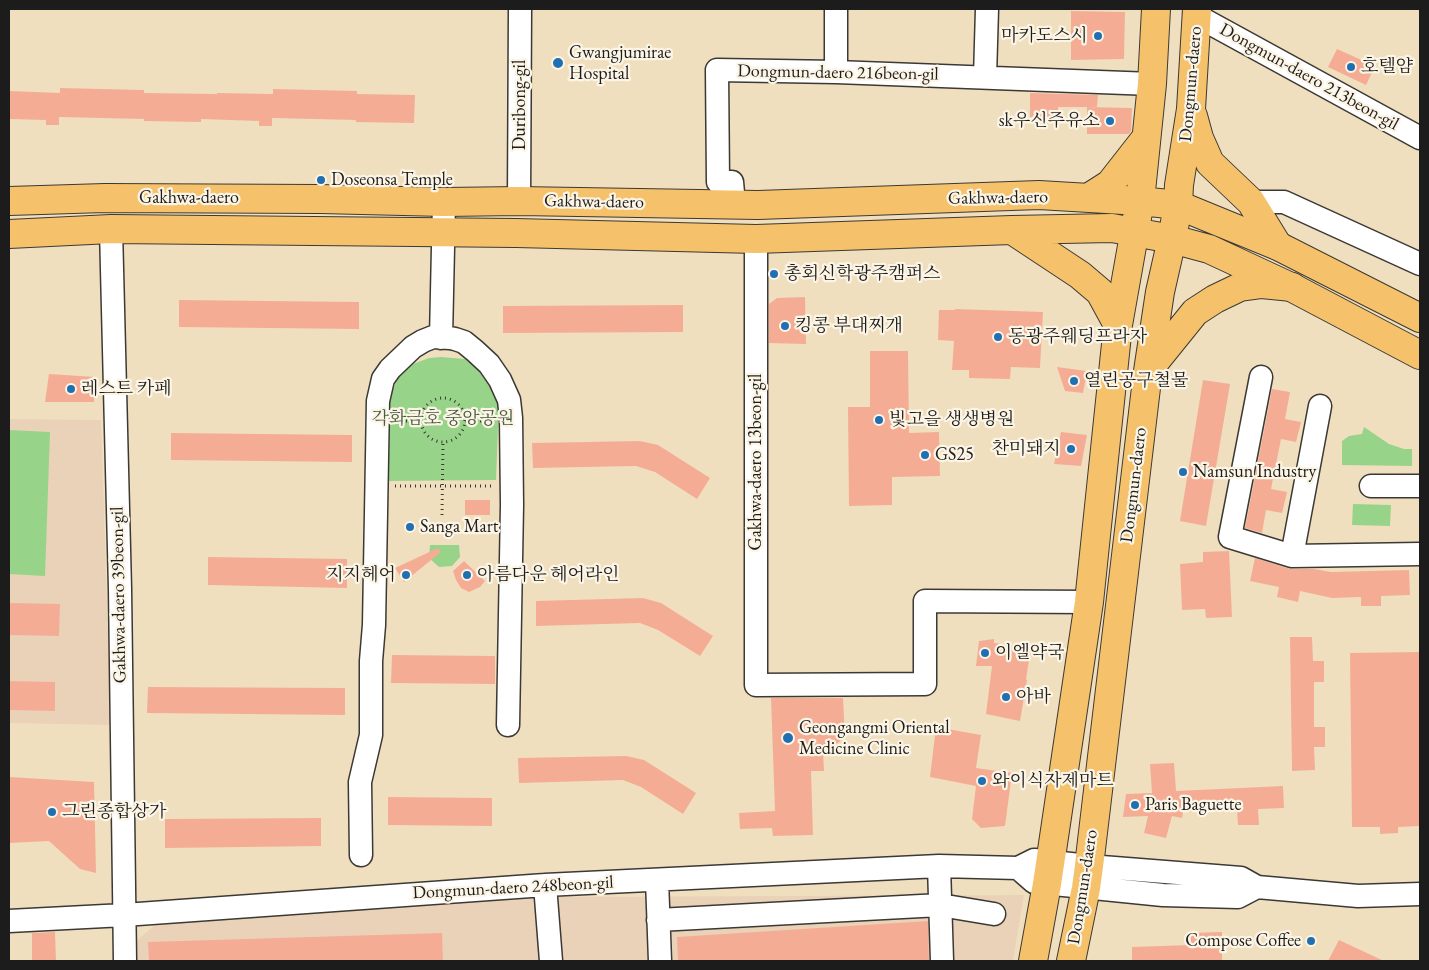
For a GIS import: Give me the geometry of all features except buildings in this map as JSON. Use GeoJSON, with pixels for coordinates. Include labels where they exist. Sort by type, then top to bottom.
{"type":"FeatureCollection","features":[{"type":"Feature","properties":{"kind":"main road","name":"Dongmun-daero"},"geometry":{"type":"LineString","coordinates":[[1034,961],[1089,602],[1118,325],[1140,201],[1152,84],[1156,9]]}},
{"type":"Feature","properties":{"kind":"main road","name":"Dongmun-daero"},"geometry":{"type":"LineString","coordinates":[[1071,961],[1088,877],[1148,370],[1160,292],[1178,205],[1179,186],[1191,109],[1197,12]]}},
{"type":"Feature","properties":{"kind":"main road"},"geometry":{"type":"LineString","coordinates":[[1191,109],[1199,138],[1210,163],[1251,202],[1278,246]]}},
{"type":"Feature","properties":{"kind":"main road"},"geometry":{"type":"LineString","coordinates":[[1088,198],[1110,184],[1146,138]]}},
{"type":"Feature","properties":{"kind":"main road","name":"Gakhwa-daero"},"geometry":{"type":"LineString","coordinates":[[9,201],[105,198],[291,198],[444,202],[519,201],[758,205],[1039,195],[1140,201],[1178,205],[1278,246],[1420,318]]}},
{"type":"Feature","properties":{"kind":"main road","name":"Gakhwa-daero"},"geometry":{"type":"LineString","coordinates":[[9,234],[111,230],[516,233],[756,239],[1112,228],[1172,239],[1209,249],[1293,288],[1420,355]]}},
{"type":"Feature","properties":{"kind":"main road"},"geometry":{"type":"LineString","coordinates":[[1012,230],[1080,275],[1100,292],[1118,325]]}},
{"type":"Feature","properties":{"kind":"main road"},"geometry":{"type":"LineString","coordinates":[[1148,370],[1195,312],[1216,299],[1240,287],[1262,284],[1293,288]]}},
{"type":"Feature","properties":{"kind":"street","name":"Duribong-gil"},"geometry":{"type":"LineString","coordinates":[[519,201],[520,9]]}},
{"type":"Feature","properties":{"kind":"street"},"geometry":{"type":"LineString","coordinates":[[836,9],[836,72]]}},
{"type":"Feature","properties":{"kind":"street"},"geometry":{"type":"LineString","coordinates":[[985,77],[987,9]]}},
{"type":"Feature","properties":{"kind":"street","name":"Dongmun-daero 213beon-gil"},"geometry":{"type":"LineString","coordinates":[[1197,12],[1420,138]]}},
{"type":"Feature","properties":{"kind":"street","name":"Dongmun-daero 216beon-gil"},"geometry":{"type":"LineString","coordinates":[[734,204],[732,182],[718,182],[717,70],[836,72],[1152,84]]}},
{"type":"Feature","properties":{"kind":"street"},"geometry":{"type":"LineString","coordinates":[[441,338],[444,202]]}},
{"type":"Feature","properties":{"kind":"street"},"geometry":{"type":"LineString","coordinates":[[1251,202],[1284,202],[1420,264]]}},
{"type":"Feature","properties":{"kind":"street","name":"Gakhwa-daero 39beon-gil"},"geometry":{"type":"LineString","coordinates":[[111,230],[120,589],[125,961]]}},
{"type":"Feature","properties":{"kind":"street","name":"Gakhwa-daero 13beon-gil"},"geometry":{"type":"LineString","coordinates":[[756,239],[756,685],[924,684],[925,601],[1089,602]]}},
{"type":"Feature","properties":{"kind":"street"},"geometry":{"type":"LineString","coordinates":[[361,855],[360,782],[371,735],[371,661],[374,625],[378,401],[383,379],[390,369],[413,347],[422,341],[433,338],[450,338],[464,342],[489,364],[500,380],[509,400],[512,486],[508,725]]}},
{"type":"Feature","properties":{"kind":"street"},"geometry":{"type":"LineString","coordinates":[[1261,377],[1230,537],[1292,556],[1420,554]]}},
{"type":"Feature","properties":{"kind":"street"},"geometry":{"type":"LineString","coordinates":[[1292,556],[1320,406]]}},
{"type":"Feature","properties":{"kind":"street"},"geometry":{"type":"LineString","coordinates":[[1371,486],[1420,486]]}},
{"type":"Feature","properties":{"kind":"street","name":"Dongmun-daero 248beon-gil"},"geometry":{"type":"LineString","coordinates":[[9,921],[124,915],[545,885],[939,866],[1018,868],[1034,860],[1048,873],[1088,877],[1163,895],[1238,897],[1257,887],[1358,896],[1420,894]]}},
{"type":"Feature","properties":{"kind":"street"},"geometry":{"type":"LineString","coordinates":[[939,866],[942,961]]}},
{"type":"Feature","properties":{"kind":"street"},"geometry":{"type":"LineString","coordinates":[[657,880],[660,961]]}},
{"type":"Feature","properties":{"kind":"street"},"geometry":{"type":"LineString","coordinates":[[545,885],[551,961]]}},
{"type":"Feature","properties":{"kind":"street"},"geometry":{"type":"LineString","coordinates":[[658,920],[940,905],[994,914]]}},
{"type":"Feature","properties":{"kind":"path"},"geometry":{"type":"LineString","coordinates":[[442,398],[451,400],[459,405],[466,421],[463,431],[456,438],[448,442],[438,442],[428,437],[423,428],[422,421],[425,409],[432,402],[442,398]]}},
{"type":"Feature","properties":{"kind":"path"},"geometry":{"type":"LineString","coordinates":[[378,421],[422,421]]}},
{"type":"Feature","properties":{"kind":"path"},"geometry":{"type":"LineString","coordinates":[[466,421],[511,422]]}},
{"type":"Feature","properties":{"kind":"path"},"geometry":{"type":"LineString","coordinates":[[442,515],[443,442]]}},
{"type":"Feature","properties":{"kind":"path"},"geometry":{"type":"LineString","coordinates":[[376,486],[512,486]]}},
{"type":"Feature","properties":{"kind":"shaded area"},"geometry":{"type":"Polygon","coordinates":[[[9,419],[101,420],[111,725],[9,723],[9,419]]]}},
{"type":"Feature","properties":{"kind":"shaded area"},"geometry":{"type":"Polygon","coordinates":[[[1024,895],[1013,961],[135,961],[135,942],[155,925],[540,897],[1024,895]]]}},
{"type":"Feature","properties":{"kind":"green space","name":"각화금호 중앙공원"},"geometry":{"type":"Polygon","coordinates":[[[429,358],[465,359],[486,372],[499,401],[496,480],[388,481],[389,399],[394,387],[400,374],[413,364],[429,358]]]}},
{"type":"Feature","properties":{"kind":"green space"},"geometry":{"type":"Polygon","coordinates":[[[1364,427],[1389,444],[1404,449],[1412,449],[1412,466],[1342,465],[1342,441],[1349,436],[1362,434],[1364,427]]]}},
{"type":"Feature","properties":{"kind":"green space"},"geometry":{"type":"Polygon","coordinates":[[[9,430],[50,432],[45,576],[9,574],[9,430]]]}},
{"type":"Feature","properties":{"kind":"green space"},"geometry":{"type":"Polygon","coordinates":[[[1353,504],[1391,505],[1390,526],[1352,525],[1353,504]]]}},
{"type":"Feature","properties":{"kind":"green space"},"geometry":{"type":"Polygon","coordinates":[[[430,545],[459,545],[460,557],[452,566],[439,567],[429,558],[430,545]]]}},
{"type":"Feature","properties":{"kind":"place","name":"마카도스시"},"geometry":{"type":"Point","coordinates":[1098,36]}},
{"type":"Feature","properties":{"kind":"place","name":"Gwangjumirae Hospital"},"geometry":{"type":"Point","coordinates":[558,63]}},
{"type":"Feature","properties":{"kind":"place","name":"호텔얌"},"geometry":{"type":"Point","coordinates":[1351,67]}},
{"type":"Feature","properties":{"kind":"place","name":"sk우신주유소"},"geometry":{"type":"Point","coordinates":[1110,121]}},
{"type":"Feature","properties":{"kind":"place","name":"Doseonsa Temple"},"geometry":{"type":"Point","coordinates":[321,180]}},
{"type":"Feature","properties":{"kind":"place","name":"총회신학광주캠퍼스"},"geometry":{"type":"Point","coordinates":[774,274]}},
{"type":"Feature","properties":{"kind":"place","name":"킹콩 부대찌개"},"geometry":{"type":"Point","coordinates":[785,326]}},
{"type":"Feature","properties":{"kind":"place","name":"동광주웨딩프라자"},"geometry":{"type":"Point","coordinates":[998,337]}},
{"type":"Feature","properties":{"kind":"place","name":"열린공구철물"},"geometry":{"type":"Point","coordinates":[1074,381]}},
{"type":"Feature","properties":{"kind":"place","name":"레스트 카페"},"geometry":{"type":"Point","coordinates":[71,389]}},
{"type":"Feature","properties":{"kind":"place","name":"빛고을 생생병원"},"geometry":{"type":"Point","coordinates":[879,420]}},
{"type":"Feature","properties":{"kind":"place","name":"찬미돼지"},"geometry":{"type":"Point","coordinates":[1071,449]}},
{"type":"Feature","properties":{"kind":"place","name":"GS25"},"geometry":{"type":"Point","coordinates":[925,455]}},
{"type":"Feature","properties":{"kind":"place","name":"Namsun Industry"},"geometry":{"type":"Point","coordinates":[1183,472]}},
{"type":"Feature","properties":{"kind":"place","name":"Sanga Mart"},"geometry":{"type":"Point","coordinates":[410,527]}},
{"type":"Feature","properties":{"kind":"place","name":"지지헤어"},"geometry":{"type":"Point","coordinates":[406,575]}},
{"type":"Feature","properties":{"kind":"place","name":"아름다운 헤어라인"},"geometry":{"type":"Point","coordinates":[467,575]}},
{"type":"Feature","properties":{"kind":"place","name":"이엘약국"},"geometry":{"type":"Point","coordinates":[985,653]}},
{"type":"Feature","properties":{"kind":"place","name":"아바"},"geometry":{"type":"Point","coordinates":[1006,697]}},
{"type":"Feature","properties":{"kind":"place","name":"Geongangmi Oriental Medicine Clinic"},"geometry":{"type":"Point","coordinates":[788,738]}},
{"type":"Feature","properties":{"kind":"place","name":"와이식자제마트"},"geometry":{"type":"Point","coordinates":[982,781]}},
{"type":"Feature","properties":{"kind":"place","name":"Paris Baguette"},"geometry":{"type":"Point","coordinates":[1135,805]}},
{"type":"Feature","properties":{"kind":"place","name":"그린종합상가"},"geometry":{"type":"Point","coordinates":[52,812]}},
{"type":"Feature","properties":{"kind":"place","name":"Compose Coffee"},"geometry":{"type":"Point","coordinates":[1311,941]}}]}
